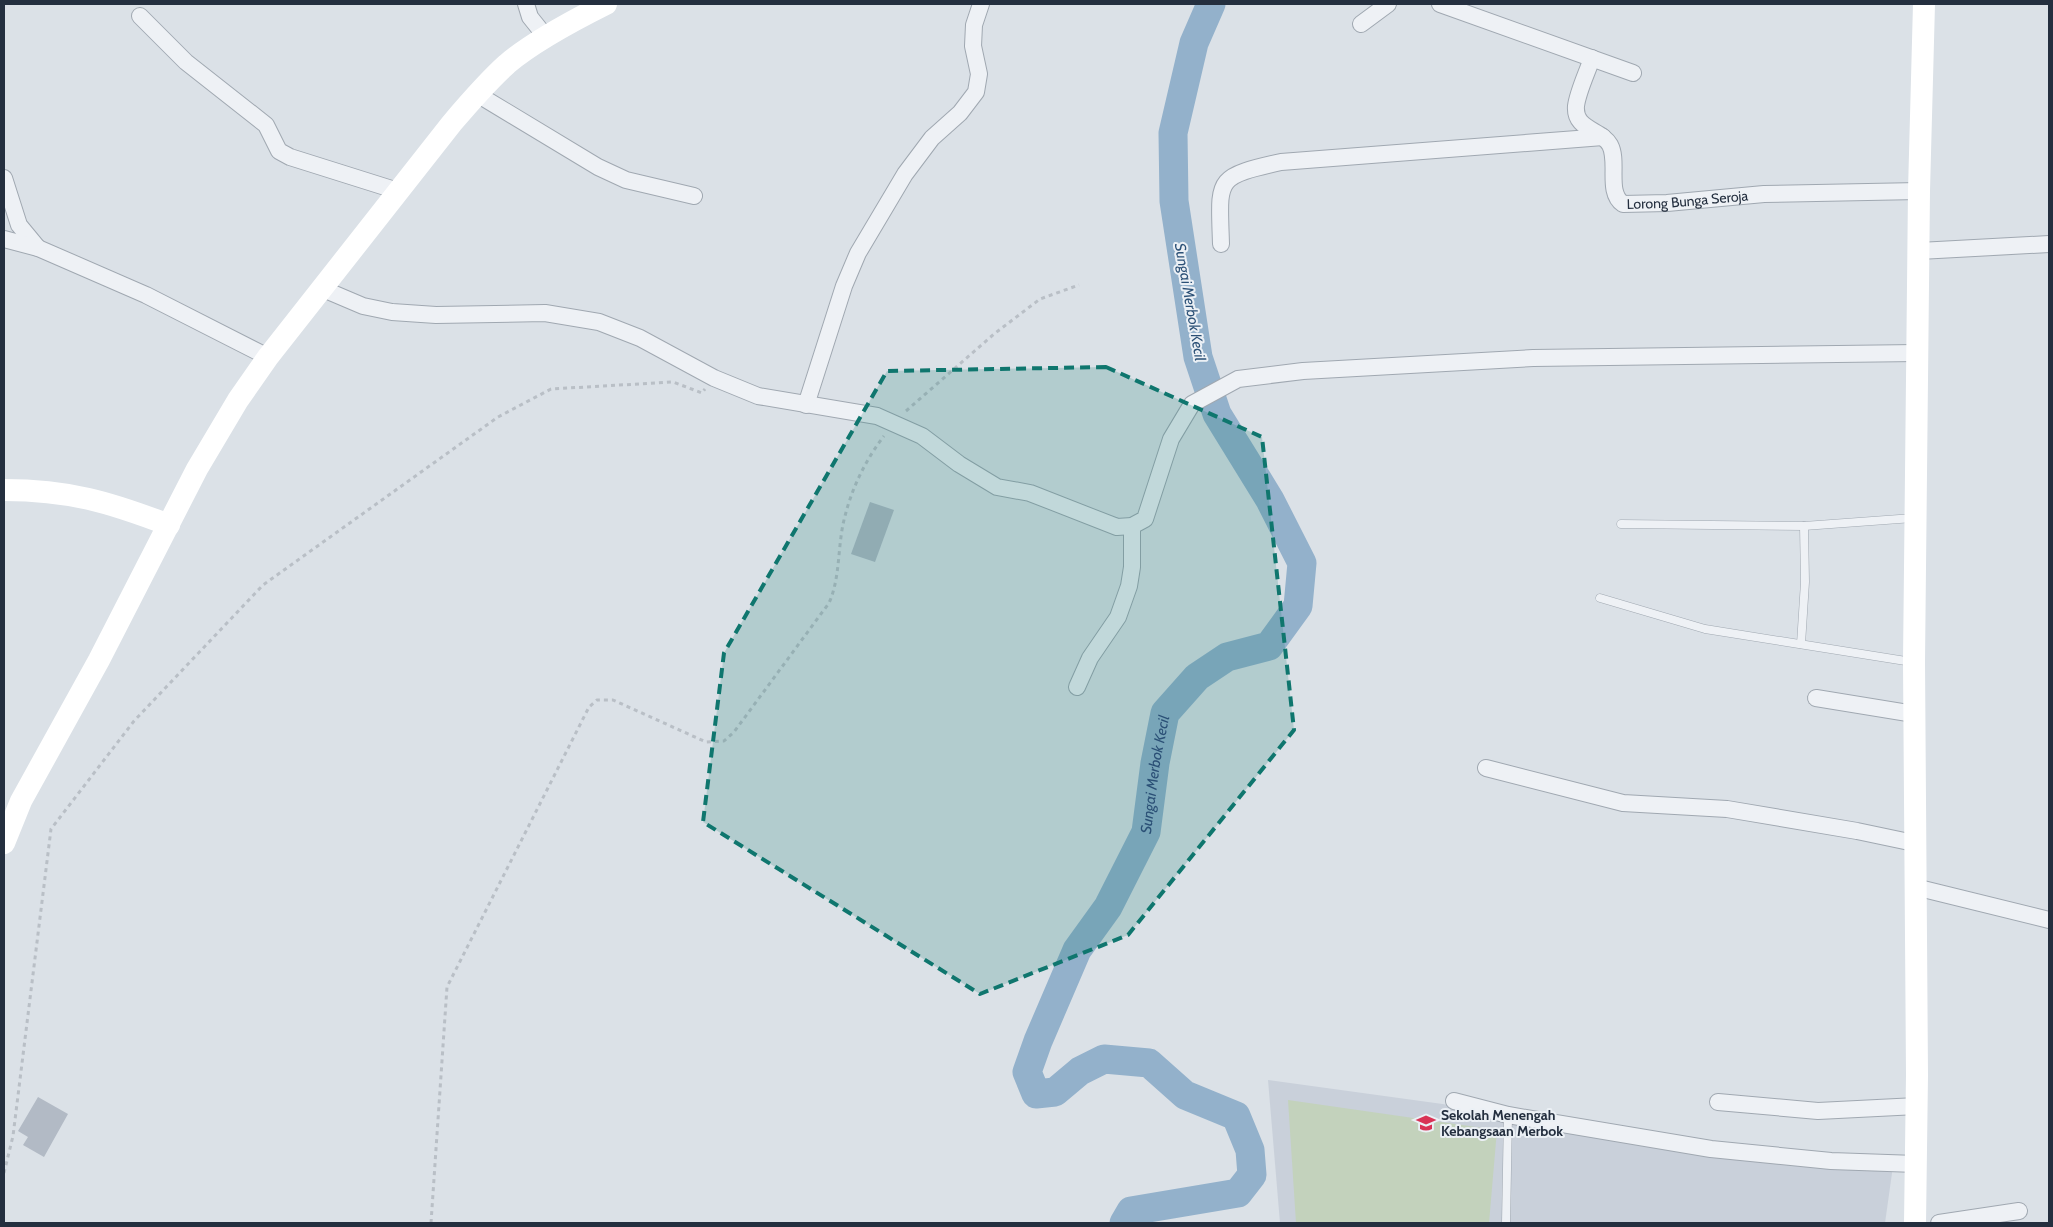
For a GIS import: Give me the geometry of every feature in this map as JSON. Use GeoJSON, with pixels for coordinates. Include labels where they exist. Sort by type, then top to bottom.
{"type":"FeatureCollection","features":[{"type":"Feature","properties":{"kind":"street"},"geometry":{"type":"LineString","coordinates":[[526,4],[530,17],[546,37]]}},
{"type":"Feature","properties":{"kind":"street"},"geometry":{"type":"LineString","coordinates":[[4,843],[21,801],[84,688],[197,468],[238,400],[268,357],[398,191],[477,94],[508,63],[546,37],[606,4]]}},
{"type":"Feature","properties":{"kind":"street"},"geometry":{"type":"LineString","coordinates":[[806,405],[844,286],[858,252],[905,174],[932,138],[960,113],[976,92],[979,74],[972,46],[974,26],[981,4]]}},
{"type":"Feature","properties":{"kind":"street"},"geometry":{"type":"LineString","coordinates":[[1361,24],[1388,4]]}},
{"type":"Feature","properties":{"kind":"street"},"geometry":{"type":"LineString","coordinates":[[1440,4],[1633,73]]}},
{"type":"Feature","properties":{"kind":"street"},"geometry":{"type":"LineString","coordinates":[[1915,1223],[1917,1106],[1914,662],[1918,251],[1924,4]]}},
{"type":"Feature","properties":{"kind":"street"},"geometry":{"type":"LineString","coordinates":[[140,16],[186,62],[266,125],[279,151],[290,157],[398,191]]}},
{"type":"Feature","properties":{"kind":"street"},"geometry":{"type":"LineString","coordinates":[[1592,58],[1576,107],[1579,119],[1585,127],[1603,137]]}},
{"type":"Feature","properties":{"kind":"street"},"geometry":{"type":"LineString","coordinates":[[477,94],[598,167],[626,180],[694,196]]}},
{"type":"Feature","properties":{"kind":"street"},"geometry":{"type":"LineString","coordinates":[[1221,244],[1219,198],[1223,187],[1228,178],[1250,169],[1281,162],[1603,137]]}},
{"type":"Feature","properties":{"kind":"street","name":"Lorong Bunga Seroja"},"geometry":{"type":"LineString","coordinates":[[1603,137],[1611,150],[1616,196],[1623,204],[1667,203],[1764,194],[1919,191]]}},
{"type":"Feature","properties":{"kind":"street"},"geometry":{"type":"LineString","coordinates":[[4,178],[19,225],[38,248]]}},
{"type":"Feature","properties":{"kind":"street"},"geometry":{"type":"LineString","coordinates":[[4,239],[38,248],[146,295],[268,357]]}},
{"type":"Feature","properties":{"kind":"street"},"geometry":{"type":"LineString","coordinates":[[1918,251],[2049,244]]}},
{"type":"Feature","properties":{"kind":"street"},"geometry":{"type":"LineString","coordinates":[[323,289],[363,306],[398,312],[464,316],[546,313],[599,322],[640,338],[714,378],[758,396],[877,416],[922,436],[959,464],[997,487],[1030,492],[1108,524],[1132,526],[1144,519],[1148,512],[1171,439],[1192,404],[1238,379],[1303,371],[1533,358],[1917,353]]}},
{"type":"Feature","properties":{"kind":"street"},"geometry":{"type":"LineString","coordinates":[[4,490],[74,494],[119,506],[169,525]]}},
{"type":"Feature","properties":{"kind":"street"},"geometry":{"type":"LineString","coordinates":[[1077,688],[1090,658],[1118,617],[1129,586],[1132,567],[1132,526]]}},
{"type":"Feature","properties":{"kind":"street"},"geometry":{"type":"LineString","coordinates":[[1816,698],[1914,714]]}},
{"type":"Feature","properties":{"kind":"street"},"geometry":{"type":"LineString","coordinates":[[1486,768],[1624,803],[1726,809],[1857,831],[1914,843]]}},
{"type":"Feature","properties":{"kind":"street"},"geometry":{"type":"LineString","coordinates":[[1915,887],[2049,920]]}},
{"type":"Feature","properties":{"kind":"street"},"geometry":{"type":"LineString","coordinates":[[1454,1101],[1508,1115],[1710,1149],[1831,1160],[1916,1164]]}},
{"type":"Feature","properties":{"kind":"street"},"geometry":{"type":"LineString","coordinates":[[1718,1102],[1818,1111],[1917,1106]]}},
{"type":"Feature","properties":{"kind":"street"},"geometry":{"type":"LineString","coordinates":[[1939,1223],[2019,1211]]}},
{"type":"Feature","properties":{"kind":"lane"},"geometry":{"type":"LineString","coordinates":[[1621,524],[1804,526],[1916,518]]}},
{"type":"Feature","properties":{"kind":"lane"},"geometry":{"type":"LineString","coordinates":[[1801,644],[1805,582],[1804,526]]}},
{"type":"Feature","properties":{"kind":"lane"},"geometry":{"type":"LineString","coordinates":[[1600,598],[1705,630],[1914,662]]}},
{"type":"Feature","properties":{"kind":"lane"},"geometry":{"type":"LineString","coordinates":[[1506,1223],[1508,1115]]}},
{"type":"Feature","properties":{"kind":"path"},"geometry":{"type":"LineString","coordinates":[[432,1223],[447,987],[589,707],[597,700],[613,700],[706,742],[724,741],[734,732],[829,603],[834,591],[845,517],[857,480],[875,448],[894,423],[994,334],[1040,299],[1079,285]]}},
{"type":"Feature","properties":{"kind":"path"},"geometry":{"type":"LineString","coordinates":[[4,1173],[13,1136],[51,829],[134,721],[263,585],[498,417],[551,389],[673,382],[702,393],[714,378]]}},
{"type":"Feature","properties":{"kind":"highlighted area"},"geometry":{"type":"Polygon","coordinates":[[[1106,367],[1262,437],[1294,730],[1128,935],[980,994],[703,822],[724,653],[887,371],[1106,367]]]}},
{"type":"Feature","properties":{"kind":"shaded area","name":"Sekolah Menengah Kebangsaan Merbok"},"geometry":{"type":"Polygon","coordinates":[[[1268,1080],[1893,1166],[1885,1223],[1280,1223],[1268,1080]]]}},
{"type":"Feature","properties":{"kind":"green space"},"geometry":{"type":"Polygon","coordinates":[[[1288,1100],[1497,1130],[1489,1223],[1296,1223],[1288,1100]]]}},
{"type":"Feature","properties":{"kind":"building"},"geometry":{"type":"Polygon","coordinates":[[[870,502],[894,510],[875,562],[851,554],[870,502]]]}},
{"type":"Feature","properties":{"kind":"building"},"geometry":{"type":"Polygon","coordinates":[[[38,1097],[68,1114],[44,1157],[23,1145],[28,1137],[18,1131],[38,1097]]]}},
{"type":"Feature","properties":{"kind":"waterway","name":"Sungai Merbok Kecil"},"geometry":{"type":"LineString","coordinates":[[1124,1223],[1131,1211],[1238,1193],[1252,1175],[1250,1150],[1236,1116],[1185,1095],[1149,1063],[1104,1059],[1080,1071],[1055,1092],[1036,1094],[1027,1072],[1038,1041],[1077,950],[1108,907],[1146,832],[1155,763],[1165,713],[1197,677],[1227,657],[1269,646],[1298,606],[1302,563],[1270,500],[1217,414],[1198,357],[1174,201],[1173,133],[1194,43],[1211,4]]}},
{"type":"Feature","properties":{"kind":"place","name":"Sekolah Menengah Kebangsaan Merbok"},"geometry":{"type":"Point","coordinates":[1426,1123]}}]}
